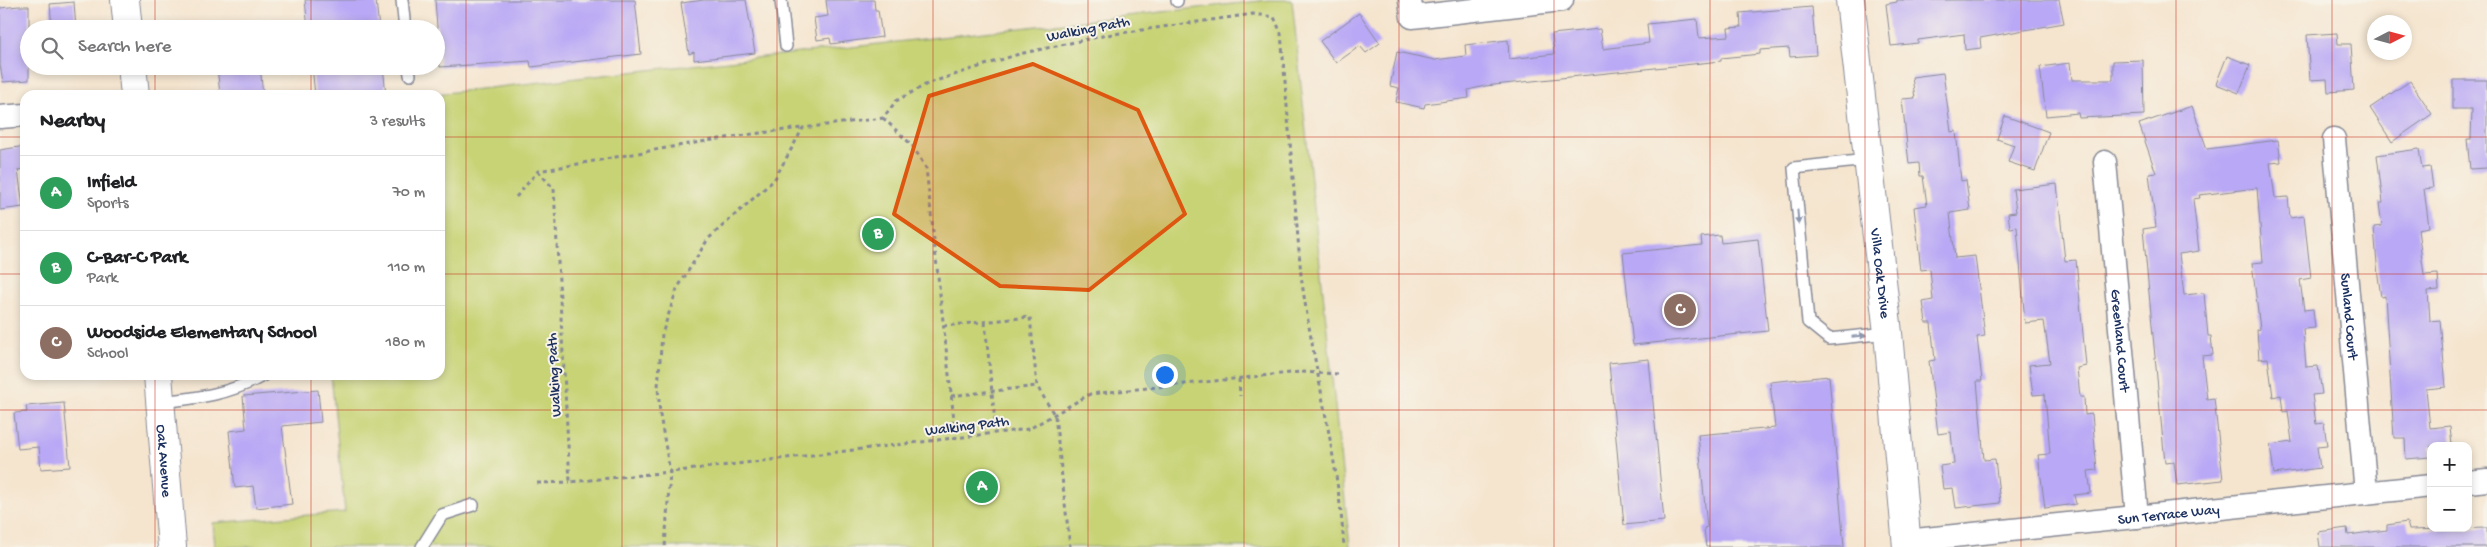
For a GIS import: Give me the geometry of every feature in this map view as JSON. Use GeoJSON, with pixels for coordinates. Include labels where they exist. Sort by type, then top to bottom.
{"type":"FeatureCollection","features":[{"type":"Feature","properties":{"kind":"street"},"geometry":{"type":"LineString","coordinates":[[125,0],[127,20]]}},
{"type":"Feature","properties":{"kind":"street"},"geometry":{"type":"LineString","coordinates":[[1410,0],[1412,18],[1562,0]]}},
{"type":"Feature","properties":{"kind":"street","name":"Villa Oak Drive"},"geometry":{"type":"LineString","coordinates":[[1850,0],[1888,333],[1906,544]]}},
{"type":"Feature","properties":{"kind":"street"},"geometry":{"type":"LineString","coordinates":[[133,75],[135,90]]}},
{"type":"Feature","properties":{"kind":"street"},"geometry":{"type":"LineString","coordinates":[[0,117],[20,115]]}},
{"type":"Feature","properties":{"kind":"street","name":"Sunland Court"},"geometry":{"type":"LineString","coordinates":[[2334,139],[2366,492]]}},
{"type":"Feature","properties":{"kind":"street","name":"Greenland Court"},"geometry":{"type":"LineString","coordinates":[[2105,162],[2137,517]]}},
{"type":"Feature","properties":{"kind":"street","name":"Oak Avenue"},"geometry":{"type":"LineString","coordinates":[[158,380],[172,547]]}},
{"type":"Feature","properties":{"kind":"street"},"geometry":{"type":"LineString","coordinates":[[2472,482],[2487,480]]}},
{"type":"Feature","properties":{"kind":"street","name":"Sun Terrace Way"},"geometry":{"type":"LineString","coordinates":[[1906,544],[2427,486]]}},
{"type":"Feature","properties":{"kind":"lane"},"geometry":{"type":"LineString","coordinates":[[402,0],[405,20]]}},
{"type":"Feature","properties":{"kind":"lane"},"geometry":{"type":"LineString","coordinates":[[781,0],[786,46]]}},
{"type":"Feature","properties":{"kind":"lane"},"geometry":{"type":"LineString","coordinates":[[1868,160],[1794,168],[1808,322],[1829,338],[1888,333]]}},
{"type":"Feature","properties":{"kind":"lane"},"geometry":{"type":"LineString","coordinates":[[160,402],[209,397],[235,390],[254,380]]}},
{"type":"Feature","properties":{"kind":"lane"},"geometry":{"type":"LineString","coordinates":[[422,547],[442,516],[473,505]]}},
{"type":"Feature","properties":{"kind":"path","name":"Walking Path"},"geometry":{"type":"LineString","coordinates":[[883,118],[896,101],[929,83],[1019,54],[1107,35],[1253,14],[1274,17],[1282,33],[1295,220],[1306,314],[1319,374],[1336,473],[1344,547]]}},
{"type":"Feature","properties":{"kind":"path"},"geometry":{"type":"LineString","coordinates":[[516,197],[538,170],[705,143],[741,134],[883,118],[912,145],[926,168],[956,438]]}},
{"type":"Feature","properties":{"kind":"path"},"geometry":{"type":"LineString","coordinates":[[665,547],[670,472],[660,415],[658,386],[662,334],[677,288],[708,239],[774,180],[803,128]]}},
{"type":"Feature","properties":{"kind":"path","name":"Walking Path"},"geometry":{"type":"LineString","coordinates":[[538,170],[554,189],[570,482],[670,472],[1029,429],[1055,416],[1090,394],[1300,372],[1319,374]]}},
{"type":"Feature","properties":{"kind":"path"},"geometry":{"type":"LineString","coordinates":[[943,326],[1030,317],[1037,386],[1055,416],[1070,547]]}},
{"type":"Feature","properties":{"kind":"path"},"geometry":{"type":"LineString","coordinates":[[985,322],[996,433]]}},
{"type":"Feature","properties":{"kind":"path"},"geometry":{"type":"LineString","coordinates":[[1319,374],[1338,374]]}},
{"type":"Feature","properties":{"kind":"path"},"geometry":{"type":"LineString","coordinates":[[1239,379],[1240,396]]}},
{"type":"Feature","properties":{"kind":"path"},"geometry":{"type":"LineString","coordinates":[[951,396],[1037,386]]}},
{"type":"Feature","properties":{"kind":"path"},"geometry":{"type":"LineString","coordinates":[[537,483],[570,482]]}},
{"type":"Feature","properties":{"kind":"highlighted area"},"geometry":{"type":"Polygon","coordinates":[[[1033,64],[1138,110],[1185,214],[1089,290],[1000,286],[894,214],[929,96],[1033,64]]]}},
{"type":"Feature","properties":{"kind":"green space"},"geometry":{"type":"Polygon","coordinates":[[[1268,0],[1292,0],[1350,547],[214,547],[212,523],[345,512],[332,380],[445,380],[445,93],[1268,0]]]}},
{"type":"Feature","properties":{"kind":"building"},"geometry":{"type":"Polygon","coordinates":[[[305,0],[376,0],[378,20],[307,20],[305,0]]]}},
{"type":"Feature","properties":{"kind":"building"},"geometry":{"type":"Polygon","coordinates":[[[435,0],[635,0],[641,54],[531,67],[530,61],[445,67],[445,20],[436,20],[435,0]]]}},
{"type":"Feature","properties":{"kind":"building"},"geometry":{"type":"Polygon","coordinates":[[[704,0],[746,0],[755,53],[694,60],[694,52],[689,54],[681,3],[704,0]]]}},
{"type":"Feature","properties":{"kind":"building"},"geometry":{"type":"Polygon","coordinates":[[[826,0],[874,0],[875,10],[878,10],[882,37],[831,44],[830,38],[817,40],[814,18],[828,16],[826,0]]]}},
{"type":"Feature","properties":{"kind":"building"},"geometry":{"type":"Polygon","coordinates":[[[1897,0],[2059,0],[2064,23],[1980,38],[1981,48],[1965,50],[1964,34],[1918,40],[1918,43],[1891,46],[1886,4],[1897,2],[1897,0]]]}},
{"type":"Feature","properties":{"kind":"building"},"geometry":{"type":"Polygon","coordinates":[[[74,2],[75,20],[51,20],[50,4],[74,2]]]}},
{"type":"Feature","properties":{"kind":"building"},"geometry":{"type":"Polygon","coordinates":[[[29,6],[29,20],[20,20],[20,75],[29,75],[29,80],[3,82],[0,65],[0,8],[29,6]]]}},
{"type":"Feature","properties":{"kind":"building"},"geometry":{"type":"Polygon","coordinates":[[[1812,7],[1816,55],[1790,57],[1789,48],[1760,50],[1760,54],[1721,58],[1721,61],[1485,86],[1468,90],[1469,98],[1425,104],[1424,108],[1396,102],[1399,88],[1390,86],[1397,52],[1435,60],[1466,56],[1465,45],[1508,40],[1509,59],[1554,54],[1552,34],[1600,29],[1603,49],[1649,43],[1647,24],[1697,19],[1699,38],[1729,36],[1728,28],[1741,27],[1740,13],[1812,7]]]}},
{"type":"Feature","properties":{"kind":"building"},"geometry":{"type":"Polygon","coordinates":[[[1359,13],[1380,43],[1366,53],[1360,46],[1336,63],[1320,41],[1359,13]]]}},
{"type":"Feature","properties":{"kind":"building"},"geometry":{"type":"Polygon","coordinates":[[[2337,33],[2338,44],[2351,44],[2354,90],[2328,92],[2327,79],[2310,80],[2307,35],[2337,33]]]}},
{"type":"Feature","properties":{"kind":"building"},"geometry":{"type":"Polygon","coordinates":[[[2227,56],[2250,65],[2239,93],[2216,84],[2227,56]]]}},
{"type":"Feature","properties":{"kind":"building"},"geometry":{"type":"Polygon","coordinates":[[[2143,60],[2144,115],[2079,118],[2078,113],[2046,116],[2040,67],[2070,63],[2072,80],[2113,80],[2113,61],[2143,60]]]}},
{"type":"Feature","properties":{"kind":"building"},"geometry":{"type":"Polygon","coordinates":[[[1943,73],[1951,132],[1956,131],[1961,181],[1966,180],[1970,210],[1950,213],[1955,258],[1975,256],[1985,336],[1977,337],[1982,381],[1977,381],[1984,460],[1995,459],[2000,503],[1956,508],[1953,488],[1943,489],[1940,466],[1954,464],[1951,432],[1938,434],[1929,361],[1935,360],[1931,323],[1926,323],[1923,302],[1933,300],[1930,269],[1921,270],[1914,207],[1927,205],[1919,163],[1909,164],[1902,99],[1915,98],[1912,77],[1943,73]]]}},
{"type":"Feature","properties":{"kind":"building"},"geometry":{"type":"Polygon","coordinates":[[[218,75],[261,75],[262,90],[219,90],[218,75]]]}},
{"type":"Feature","properties":{"kind":"building"},"geometry":{"type":"Polygon","coordinates":[[[313,75],[384,75],[385,90],[314,90],[313,75]]]}},
{"type":"Feature","properties":{"kind":"building"},"geometry":{"type":"Polygon","coordinates":[[[2453,80],[2487,80],[2487,168],[2470,169],[2467,139],[2471,139],[2472,109],[2453,109],[2453,80]]]}},
{"type":"Feature","properties":{"kind":"building"},"geometry":{"type":"Polygon","coordinates":[[[2410,81],[2432,114],[2392,142],[2370,108],[2410,81]]]}},
{"type":"Feature","properties":{"kind":"building"},"geometry":{"type":"Polygon","coordinates":[[[2192,106],[2207,149],[2278,140],[2281,162],[2270,163],[2275,198],[2288,197],[2290,218],[2304,216],[2311,278],[2300,280],[2304,310],[2313,309],[2315,328],[2303,329],[2306,367],[2318,366],[2322,394],[2312,395],[2316,424],[2324,423],[2327,446],[2317,447],[2320,468],[2274,474],[2270,445],[2292,442],[2288,411],[2283,412],[2281,395],[2273,397],[2268,358],[2259,359],[2257,330],[2260,329],[2252,263],[2263,262],[2257,188],[2199,195],[2200,198],[2193,199],[2199,251],[2179,254],[2184,295],[2204,293],[2208,336],[2211,336],[2213,355],[2202,356],[2207,399],[2214,398],[2223,480],[2177,485],[2174,462],[2165,463],[2143,229],[2156,227],[2149,174],[2156,173],[2139,124],[2192,106]]]}},
{"type":"Feature","properties":{"kind":"building"},"geometry":{"type":"Polygon","coordinates":[[[2005,116],[2049,132],[2035,171],[2008,162],[2014,145],[1997,139],[2005,116]]]}},
{"type":"Feature","properties":{"kind":"building"},"geometry":{"type":"Polygon","coordinates":[[[20,147],[20,170],[18,170],[20,207],[0,210],[0,150],[20,147]]]}},
{"type":"Feature","properties":{"kind":"building"},"geometry":{"type":"Polygon","coordinates":[[[2419,149],[2422,168],[2430,167],[2433,188],[2424,189],[2429,227],[2418,229],[2424,275],[2438,274],[2439,290],[2428,291],[2430,321],[2440,320],[2446,387],[2426,389],[2430,428],[2450,426],[2452,442],[2427,442],[2427,457],[2406,459],[2405,438],[2394,438],[2385,296],[2381,297],[2374,227],[2382,226],[2379,203],[2383,203],[2377,155],[2419,149]]]}},
{"type":"Feature","properties":{"kind":"building"},"geometry":{"type":"Polygon","coordinates":[[[2057,184],[2065,261],[2076,260],[2086,366],[2077,368],[2080,397],[2084,397],[2085,415],[2092,414],[2097,470],[2088,471],[2091,493],[2074,495],[2076,504],[2045,508],[2038,455],[2050,454],[2045,394],[2033,395],[2029,365],[2050,363],[2044,321],[2025,323],[2017,227],[2010,228],[2008,213],[2016,212],[2013,189],[2057,184]]]}},
{"type":"Feature","properties":{"kind":"building"},"geometry":{"type":"Polygon","coordinates":[[[1720,235],[1721,243],[1758,239],[1768,331],[1633,345],[1623,253],[1702,245],[1701,237],[1720,235]]]}},
{"type":"Feature","properties":{"kind":"building"},"geometry":{"type":"Polygon","coordinates":[[[1649,359],[1664,521],[1624,525],[1609,363],[1649,359]]]}},
{"type":"Feature","properties":{"kind":"building"},"geometry":{"type":"Polygon","coordinates":[[[1829,376],[1844,547],[1706,547],[1704,528],[1707,527],[1698,435],[1775,428],[1770,382],[1829,376]]]}},
{"type":"Feature","properties":{"kind":"building"},"geometry":{"type":"Polygon","coordinates":[[[318,390],[321,422],[282,426],[292,504],[256,508],[253,486],[235,488],[229,431],[246,429],[243,396],[318,390]]]}},
{"type":"Feature","properties":{"kind":"building"},"geometry":{"type":"Polygon","coordinates":[[[64,403],[70,467],[41,469],[39,447],[18,449],[14,413],[27,412],[26,406],[64,403]]]}},
{"type":"Feature","properties":{"kind":"building"},"geometry":{"type":"Polygon","coordinates":[[[2407,522],[2409,530],[2427,530],[2427,532],[2472,532],[2472,528],[2487,528],[2487,547],[2320,547],[2318,532],[2347,528],[2348,535],[2387,530],[2387,525],[2407,522]]]}},
{"type":"Feature","properties":{"kind":"place","name":"C-Bar-C Park"},"geometry":{"type":"Point","coordinates":[878,234]}},
{"type":"Feature","properties":{"kind":"place","name":"Woodside Elementary School"},"geometry":{"type":"Point","coordinates":[1680,310]}},
{"type":"Feature","properties":{"kind":"place","name":"Infield"},"geometry":{"type":"Point","coordinates":[982,487]}}]}
